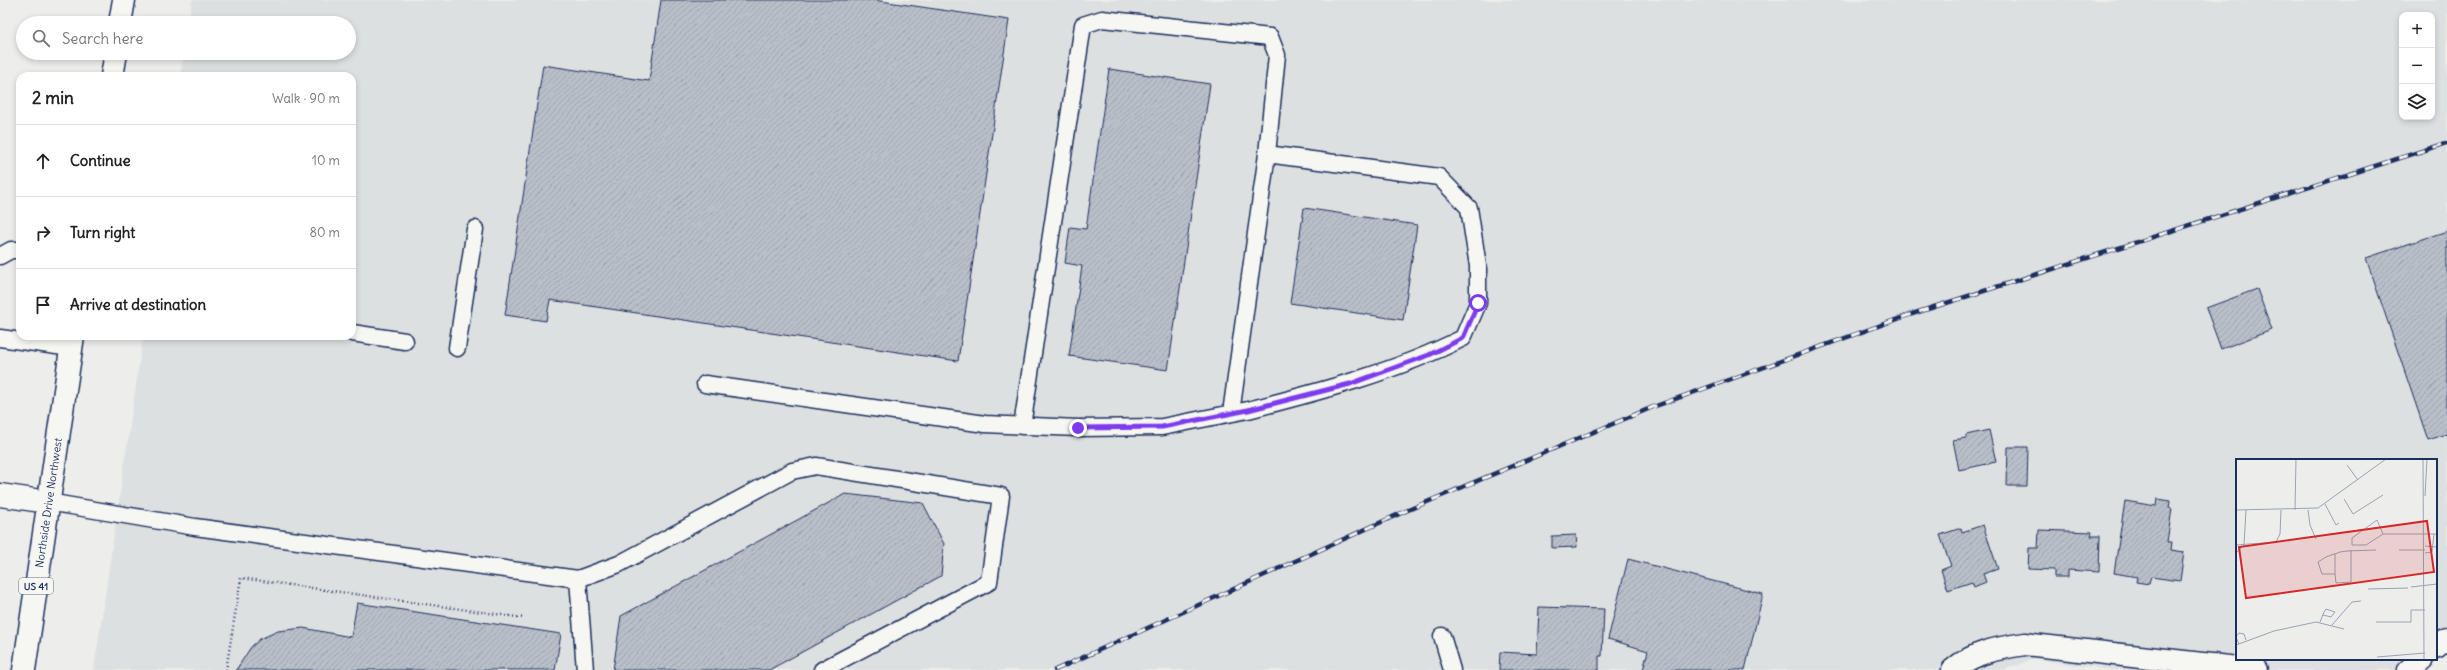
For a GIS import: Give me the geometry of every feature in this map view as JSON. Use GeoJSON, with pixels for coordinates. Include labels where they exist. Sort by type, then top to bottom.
{"type":"FeatureCollection","features":[{"type":"Feature","properties":{"kind":"main road"},"geometry":{"type":"LineString","coordinates":[[121,16],[124,0]]}},
{"type":"Feature","properties":{"kind":"main road"},"geometry":{"type":"LineString","coordinates":[[113,72],[115,60]]}},
{"type":"Feature","properties":{"kind":"main road","name":"Northside Drive Northwest"},"geometry":{"type":"LineString","coordinates":[[24,670],[72,342]]}},
{"type":"Feature","properties":{"kind":"main road"},"geometry":{"type":"LineString","coordinates":[[0,495],[48,502]]}},
{"type":"Feature","properties":{"kind":"main road"},"geometry":{"type":"LineString","coordinates":[[2437,647],[2447,639]]}},
{"type":"Feature","properties":{"kind":"main road"},"geometry":{"type":"LineString","coordinates":[[1953,670],[1960,664],[1988,649],[2024,644],[2256,670]]}},
{"type":"Feature","properties":{"kind":"main road"},"geometry":{"type":"LineString","coordinates":[[2409,670],[2422,660]]}},
{"type":"Feature","properties":{"kind":"lane"},"geometry":{"type":"LineString","coordinates":[[1022,426],[1083,25],[1102,19],[1270,38],[1278,55],[1267,154],[1232,413]]}},
{"type":"Feature","properties":{"kind":"lane"},"geometry":{"type":"LineString","coordinates":[[705,384],[985,424],[1078,428],[1162,427],[1232,413],[1350,384],[1429,355],[1463,338],[1478,303],[1478,266],[1469,208],[1440,177],[1267,154]]}},
{"type":"Feature","properties":{"kind":"lane"},"geometry":{"type":"LineString","coordinates":[[457,348],[475,229]]}},
{"type":"Feature","properties":{"kind":"lane"},"geometry":{"type":"LineString","coordinates":[[0,256],[11,250],[16,250]]}},
{"type":"Feature","properties":{"kind":"lane"},"geometry":{"type":"LineString","coordinates":[[356,334],[406,341]]}},
{"type":"Feature","properties":{"kind":"lane"},"geometry":{"type":"LineString","coordinates":[[0,338],[16,339]]}},
{"type":"Feature","properties":{"kind":"lane"},"geometry":{"type":"LineString","coordinates":[[36,340],[72,342]]}},
{"type":"Feature","properties":{"kind":"lane"},"geometry":{"type":"LineString","coordinates":[[48,502],[195,527],[578,579],[619,564],[792,472],[816,466],[1000,496],[989,582],[822,670]]}},
{"type":"Feature","properties":{"kind":"lane"},"geometry":{"type":"LineString","coordinates":[[578,579],[585,670]]}},
{"type":"Feature","properties":{"kind":"lane"},"geometry":{"type":"LineString","coordinates":[[1442,636],[1452,670]]}},
{"type":"Feature","properties":{"kind":"path"},"geometry":{"type":"LineString","coordinates":[[226,670],[241,578],[524,618]]}},
{"type":"Feature","properties":{"kind":"shaded area"},"geometry":{"type":"Polygon","coordinates":[[[192,0],[2447,0],[2447,641],[2437,649],[2437,459],[2236,459],[2236,660],[2424,660],[2412,670],[2113,670],[2034,659],[2003,670],[94,670],[142,340],[356,340],[356,72],[181,72],[183,60],[356,60],[356,16],[189,16],[192,0]]]}},
{"type":"Feature","properties":{"kind":"building"},"geometry":{"type":"Polygon","coordinates":[[[661,0],[874,0],[1009,20],[958,361],[550,300],[546,321],[505,315],[543,65],[649,81],[661,0]]]}},
{"type":"Feature","properties":{"kind":"building"},"geometry":{"type":"Polygon","coordinates":[[[1109,69],[1210,84],[1168,370],[1069,356],[1082,266],[1065,263],[1070,227],[1086,229],[1109,69]]]}},
{"type":"Feature","properties":{"kind":"building"},"geometry":{"type":"Polygon","coordinates":[[[1304,208],[1417,225],[1403,320],[1290,303],[1304,208]]]}},
{"type":"Feature","properties":{"kind":"building"},"geometry":{"type":"Polygon","coordinates":[[[2447,231],[2447,434],[2428,440],[2366,258],[2447,231]]]}},
{"type":"Feature","properties":{"kind":"building"},"geometry":{"type":"Polygon","coordinates":[[[2257,289],[2272,330],[2221,349],[2206,308],[2257,289]]]}},
{"type":"Feature","properties":{"kind":"building"},"geometry":{"type":"Polygon","coordinates":[[[1989,430],[1996,462],[1959,470],[1953,440],[1966,438],[1966,435],[1989,430]]]}},
{"type":"Feature","properties":{"kind":"building"},"geometry":{"type":"Polygon","coordinates":[[[2008,447],[2028,447],[2027,486],[2007,486],[2008,447]]]}},
{"type":"Feature","properties":{"kind":"building"},"geometry":{"type":"Polygon","coordinates":[[[845,494],[923,503],[944,544],[941,576],[769,670],[613,670],[621,616],[845,494]]]}},
{"type":"Feature","properties":{"kind":"building"},"geometry":{"type":"Polygon","coordinates":[[[2157,499],[2170,501],[2169,508],[2172,509],[2167,542],[2172,542],[2171,550],[2184,552],[2180,581],[2151,577],[2149,584],[2136,582],[2137,577],[2114,573],[2125,501],[2156,506],[2157,499]]]}},
{"type":"Feature","properties":{"kind":"building"},"geometry":{"type":"Polygon","coordinates":[[[1983,525],[1998,569],[1983,574],[1986,582],[1974,587],[1972,582],[1948,590],[1941,570],[1951,566],[1940,535],[1961,528],[1962,532],[1983,525]]]}},
{"type":"Feature","properties":{"kind":"building"},"geometry":{"type":"Polygon","coordinates":[[[2039,530],[2092,532],[2091,536],[2100,536],[2099,572],[2068,570],[2068,577],[2054,577],[2054,570],[2028,569],[2029,548],[2038,548],[2039,530]]]}},
{"type":"Feature","properties":{"kind":"building"},"geometry":{"type":"Polygon","coordinates":[[[1576,535],[1577,547],[1552,548],[1552,536],[1576,535]]]}},
{"type":"Feature","properties":{"kind":"building"},"geometry":{"type":"Polygon","coordinates":[[[1628,559],[1763,594],[1745,670],[1643,670],[1648,651],[1608,639],[1628,559]]]}},
{"type":"Feature","properties":{"kind":"building"},"geometry":{"type":"Polygon","coordinates":[[[357,603],[561,634],[555,670],[236,670],[251,647],[260,639],[278,631],[303,628],[351,637],[357,603]]]}},
{"type":"Feature","properties":{"kind":"building"},"geometry":{"type":"Polygon","coordinates":[[[1539,607],[1604,609],[1602,656],[1599,656],[1599,670],[1499,670],[1500,652],[1537,654],[1539,607]]]}},
{"type":"Feature","properties":{"kind":"railway"},"geometry":{"type":"LineString","coordinates":[[1055,670],[1408,510],[1653,407],[1909,315],[2447,143]]}},
{"type":"Feature","properties":{"kind":"route"},"geometry":{"type":"LineString","coordinates":[[1078,428],[1162,427],[1248,410],[1350,384],[1429,355],[1463,338],[1478,303]]}}]}
